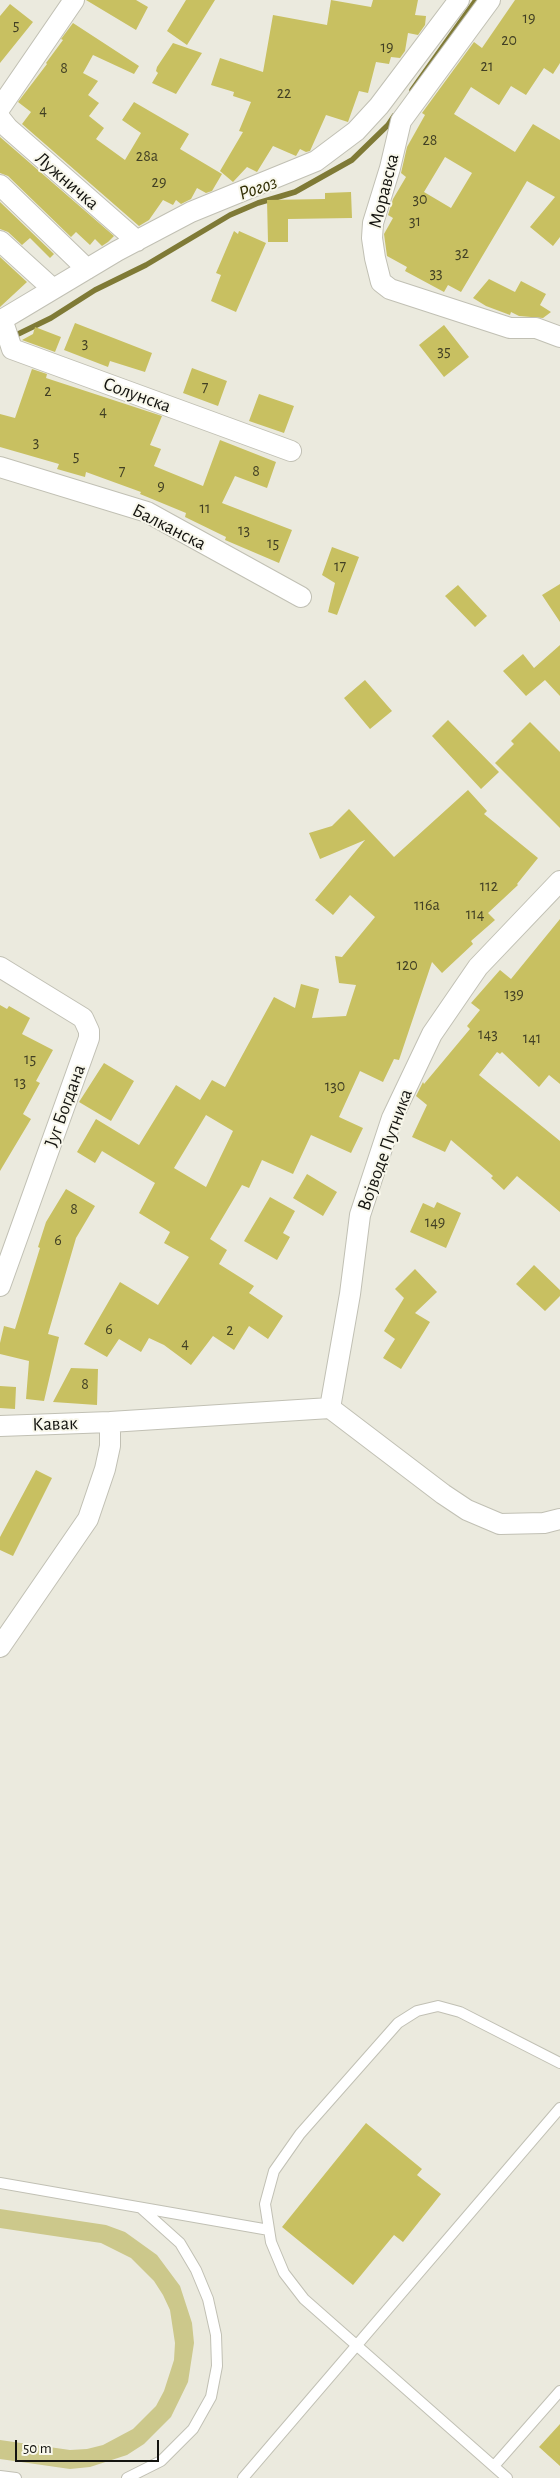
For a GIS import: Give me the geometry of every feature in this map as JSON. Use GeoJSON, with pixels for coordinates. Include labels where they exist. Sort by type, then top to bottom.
{"type":"FeatureCollection","features":[{"type":"Feature","properties":{"kind":"street"},"geometry":{"type":"LineString","coordinates":[[0,108],[74,0]]}},
{"type":"Feature","properties":{"kind":"street"},"geometry":{"type":"LineString","coordinates":[[5,330],[53,289],[137,241],[191,212],[316,161],[356,130],[379,106],[459,0]]}},
{"type":"Feature","properties":{"kind":"street","name":"Моравска"},"geometry":{"type":"LineString","coordinates":[[490,0],[401,121],[390,168],[373,223],[372,238],[375,258],[381,282],[390,289],[510,328],[536,328],[558,332]]}},
{"type":"Feature","properties":{"kind":"street","name":"Лужничка"},"geometry":{"type":"LineString","coordinates":[[0,118],[8,128],[137,241]]}},
{"type":"Feature","properties":{"kind":"street"},"geometry":{"type":"LineString","coordinates":[[0,186],[87,270]]}},
{"type":"Feature","properties":{"kind":"street"},"geometry":{"type":"LineString","coordinates":[[0,241],[53,289]]}},
{"type":"Feature","properties":{"kind":"street","name":"Солунска"},"geometry":{"type":"LineString","coordinates":[[5,330],[291,451]]}},
{"type":"Feature","properties":{"kind":"street","name":"Балканска"},"geometry":{"type":"LineString","coordinates":[[0,467],[147,512],[301,597]]}},
{"type":"Feature","properties":{"kind":"street","name":"Војводе Путника"},"geometry":{"type":"LineString","coordinates":[[330,1408],[350,1294],[360,1215],[392,1118],[432,1034],[478,967],[560,881]]}},
{"type":"Feature","properties":{"kind":"street","name":"Југ Богдана"},"geometry":{"type":"LineString","coordinates":[[0,1286],[89,1038],[89,1031],[83,1018],[1,970]]}},
{"type":"Feature","properties":{"kind":"street"},"geometry":{"type":"LineString","coordinates":[[330,1408],[467,1510],[500,1524],[544,1523],[560,1519]]}},
{"type":"Feature","properties":{"kind":"street","name":"Кавак"},"geometry":{"type":"LineString","coordinates":[[0,1426],[110,1422],[330,1408]]}},
{"type":"Feature","properties":{"kind":"street"},"geometry":{"type":"LineString","coordinates":[[0,1647],[88,1519],[105,1468],[110,1446],[110,1422]]}},
{"type":"Feature","properties":{"kind":"lane"},"geometry":{"type":"LineString","coordinates":[[507,2478],[304,2299],[284,2273],[271,2242],[265,2204],[274,2171],[300,2134],[398,2023],[417,2011],[438,2006],[460,2012],[559,2060]]}},
{"type":"Feature","properties":{"kind":"lane"},"geometry":{"type":"LineString","coordinates":[[243,2478],[560,2108]]}},
{"type":"Feature","properties":{"kind":"lane"},"geometry":{"type":"LineString","coordinates":[[0,2183],[269,2230]]}},
{"type":"Feature","properties":{"kind":"lane"},"geometry":{"type":"LineString","coordinates":[[127,2478],[161,2461],[193,2429],[211,2397],[217,2366],[216,2335],[210,2308],[196,2270],[180,2243],[141,2208]]}},
{"type":"Feature","properties":{"kind":"lane"},"geometry":{"type":"LineString","coordinates":[[494,2466],[560,2391]]}},
{"type":"Feature","properties":{"kind":"lane"},"geometry":{"type":"LineString","coordinates":[[0,2476],[16,2478]]}},
{"type":"Feature","properties":{"kind":"shaded area"},"geometry":{"type":"Polygon","coordinates":[[[0,2209],[106,2225],[125,2232],[157,2255],[180,2286],[192,2323],[194,2343],[188,2382],[171,2417],[144,2444],[127,2455],[90,2467],[70,2469],[0,2459],[0,2440],[70,2450],[87,2449],[103,2445],[133,2429],[156,2406],[164,2391],[174,2360],[175,2343],[170,2310],[163,2295],[154,2281],[131,2258],[101,2243],[0,2228],[0,2209]]]}},
{"type":"Feature","properties":{"kind":"building"},"geometry":{"type":"Polygon","coordinates":[[[86,0],[136,0],[148,7],[136,30],[86,0]]]}},
{"type":"Feature","properties":{"kind":"building"},"geometry":{"type":"Polygon","coordinates":[[[186,0],[215,0],[187,45],[167,31],[186,0]]]}},
{"type":"Feature","properties":{"kind":"building"},"geometry":{"type":"Polygon","coordinates":[[[331,0],[371,7],[373,0],[418,0],[415,15],[426,16],[425,25],[418,35],[408,33],[405,51],[400,58],[391,57],[389,64],[376,62],[368,93],[359,91],[348,122],[326,115],[310,151],[306,152],[300,149],[296,156],[273,146],[257,172],[247,167],[233,182],[220,171],[243,132],[239,131],[251,102],[233,96],[234,92],[211,85],[220,58],[263,72],[273,15],[327,25],[331,0]]]}},
{"type":"Feature","properties":{"kind":"building"},"geometry":{"type":"Polygon","coordinates":[[[515,0],[560,0],[560,63],[553,74],[544,68],[526,95],[511,86],[499,105],[471,87],[454,114],[515,152],[533,124],[560,140],[560,237],[553,246],[530,227],[555,197],[527,181],[461,292],[448,285],[444,292],[405,271],[407,267],[387,256],[384,234],[393,218],[388,215],[393,199],[406,177],[401,173],[407,147],[425,115],[422,113],[474,42],[482,48],[515,0]],[[445,157],[424,192],[451,208],[472,173],[445,157]]]}},
{"type":"Feature","properties":{"kind":"building"},"geometry":{"type":"Polygon","coordinates":[[[10,4],[33,22],[0,63],[0,16],[10,4]]]}},
{"type":"Feature","properties":{"kind":"building"},"geometry":{"type":"Polygon","coordinates":[[[73,23],[139,66],[134,74],[93,55],[83,73],[98,81],[88,95],[99,103],[89,116],[104,128],[96,139],[125,160],[141,133],[122,120],[134,102],[189,134],[180,149],[222,174],[212,191],[206,193],[197,188],[191,199],[181,204],[176,200],[173,205],[163,200],[149,220],[139,226],[22,124],[31,112],[18,102],[47,64],[63,40],[61,39],[73,23]]]}},
{"type":"Feature","properties":{"kind":"building"},"geometry":{"type":"Polygon","coordinates":[[[173,43],[202,53],[176,94],[152,83],[158,73],[156,71],[157,67],[173,43]]]}},
{"type":"Feature","properties":{"kind":"building"},"geometry":{"type":"Polygon","coordinates":[[[0,137],[114,236],[102,246],[95,239],[90,245],[76,232],[71,237],[8,176],[0,173],[0,137]]]}},
{"type":"Feature","properties":{"kind":"building"},"geometry":{"type":"Polygon","coordinates":[[[351,192],[352,218],[288,219],[288,242],[268,242],[267,200],[325,199],[325,193],[351,192]]]}},
{"type":"Feature","properties":{"kind":"building"},"geometry":{"type":"Polygon","coordinates":[[[0,202],[54,254],[50,258],[30,238],[22,245],[8,232],[0,229],[0,202]]]}},
{"type":"Feature","properties":{"kind":"building"},"geometry":{"type":"Polygon","coordinates":[[[234,231],[238,234],[239,231],[266,243],[236,312],[211,301],[221,275],[216,273],[234,231]]]}},
{"type":"Feature","properties":{"kind":"building"},"geometry":{"type":"Polygon","coordinates":[[[0,257],[27,282],[0,307],[0,257]]]}},
{"type":"Feature","properties":{"kind":"building"},"geometry":{"type":"Polygon","coordinates":[[[489,279],[515,292],[521,281],[546,294],[540,305],[551,312],[543,318],[519,316],[511,312],[510,315],[486,306],[473,298],[489,279]]]}},
{"type":"Feature","properties":{"kind":"building"},"geometry":{"type":"Polygon","coordinates":[[[75,323],[152,353],[145,372],[110,361],[108,367],[64,350],[75,323]]]}},
{"type":"Feature","properties":{"kind":"building"},"geometry":{"type":"Polygon","coordinates":[[[444,325],[469,357],[444,377],[419,345],[444,325]]]}},
{"type":"Feature","properties":{"kind":"building"},"geometry":{"type":"Polygon","coordinates":[[[35,327],[61,337],[55,352],[22,340],[33,334],[35,327]]]}},
{"type":"Feature","properties":{"kind":"building"},"geometry":{"type":"Polygon","coordinates":[[[192,368],[227,381],[218,406],[183,393],[192,368]]]}},
{"type":"Feature","properties":{"kind":"building"},"geometry":{"type":"Polygon","coordinates":[[[32,369],[47,374],[46,378],[162,416],[150,445],[161,449],[154,466],[203,486],[220,440],[276,462],[267,488],[235,476],[222,503],[292,530],[279,563],[225,540],[226,537],[185,517],[186,513],[140,494],[141,492],[86,472],[85,477],[57,469],[59,464],[0,447],[0,414],[15,418],[32,369]]]}},
{"type":"Feature","properties":{"kind":"building"},"geometry":{"type":"Polygon","coordinates":[[[259,394],[294,406],[284,433],[249,421],[259,394]]]}},
{"type":"Feature","properties":{"kind":"building"},"geometry":{"type":"Polygon","coordinates":[[[332,547],[359,557],[337,615],[328,612],[335,583],[322,575],[332,547]]]}},
{"type":"Feature","properties":{"kind":"building"},"geometry":{"type":"Polygon","coordinates":[[[560,584],[560,622],[542,595],[560,584]]]}},
{"type":"Feature","properties":{"kind":"building"},"geometry":{"type":"Polygon","coordinates":[[[458,585],[487,616],[475,627],[445,596],[458,585]]]}},
{"type":"Feature","properties":{"kind":"building"},"geometry":{"type":"Polygon","coordinates":[[[560,645],[560,696],[545,680],[526,696],[503,671],[523,654],[534,668],[560,645]]]}},
{"type":"Feature","properties":{"kind":"building"},"geometry":{"type":"Polygon","coordinates":[[[365,680],[392,711],[370,729],[344,698],[365,680]]]}},
{"type":"Feature","properties":{"kind":"building"},"geometry":{"type":"Polygon","coordinates":[[[448,720],[499,772],[481,789],[432,736],[448,720]]]}},
{"type":"Feature","properties":{"kind":"building"},"geometry":{"type":"Polygon","coordinates":[[[530,722],[560,752],[560,828],[495,763],[514,744],[511,741],[530,722]]]}},
{"type":"Feature","properties":{"kind":"building"},"geometry":{"type":"Polygon","coordinates":[[[468,790],[487,811],[484,814],[538,858],[518,885],[488,913],[495,920],[471,941],[473,944],[442,973],[432,962],[399,1060],[394,1059],[383,1082],[360,1071],[339,1117],[363,1128],[351,1153],[311,1135],[293,1174],[262,1160],[249,1188],[242,1185],[210,1239],[227,1250],[219,1264],[254,1286],[249,1293],[283,1316],[268,1339],[249,1326],[234,1350],[213,1336],[191,1365],[164,1345],[149,1338],[141,1352],[119,1339],[107,1357],[84,1344],[120,1282],[158,1305],[189,1257],[164,1243],[170,1232],[139,1213],[155,1183],[102,1151],[95,1163],[77,1152],[96,1119],[139,1145],[176,1085],[200,1100],[212,1080],[225,1087],[274,997],[295,1008],[301,984],[319,989],[312,1018],[346,1016],[356,985],[339,983],[335,956],[342,957],[375,917],[350,895],[333,915],[315,900],[365,840],[320,859],[309,833],[332,826],[349,809],[394,857],[468,790]],[[206,1115],[174,1168],[206,1187],[233,1131],[206,1115]]]}},
{"type":"Feature","properties":{"kind":"building"},"geometry":{"type":"Polygon","coordinates":[[[560,919],[560,1084],[549,1075],[539,1087],[502,1052],[500,1054],[497,1052],[479,1075],[560,1141],[560,1212],[517,1176],[504,1190],[491,1178],[493,1176],[451,1140],[445,1152],[412,1137],[427,1105],[416,1096],[423,1082],[424,1084],[470,1029],[467,1026],[480,1010],[471,1003],[500,970],[511,979],[560,919]]]}},
{"type":"Feature","properties":{"kind":"building"},"geometry":{"type":"Polygon","coordinates":[[[0,1005],[7,1009],[9,1006],[30,1018],[22,1034],[53,1050],[36,1081],[40,1083],[23,1114],[31,1119],[0,1171],[0,1005]]]}},
{"type":"Feature","properties":{"kind":"building"},"geometry":{"type":"Polygon","coordinates":[[[104,1063],[134,1081],[111,1121],[79,1102],[104,1063]]]}},
{"type":"Feature","properties":{"kind":"building"},"geometry":{"type":"Polygon","coordinates":[[[307,1174],[337,1192],[323,1216],[293,1198],[307,1174]]]}},
{"type":"Feature","properties":{"kind":"building"},"geometry":{"type":"Polygon","coordinates":[[[66,1189],[95,1206],[76,1238],[48,1334],[59,1337],[44,1401],[26,1399],[29,1361],[0,1354],[0,1343],[4,1326],[15,1329],[46,1222],[66,1189]]]}},
{"type":"Feature","properties":{"kind":"building"},"geometry":{"type":"Polygon","coordinates":[[[270,1197],[295,1211],[283,1233],[290,1237],[277,1260],[244,1241],[270,1197]]]}},
{"type":"Feature","properties":{"kind":"building"},"geometry":{"type":"Polygon","coordinates":[[[437,1202],[461,1213],[446,1248],[410,1232],[423,1203],[434,1208],[437,1202]]]}},
{"type":"Feature","properties":{"kind":"building"},"geometry":{"type":"Polygon","coordinates":[[[534,1265],[560,1290],[560,1296],[545,1311],[516,1284],[534,1265]]]}},
{"type":"Feature","properties":{"kind":"building"},"geometry":{"type":"Polygon","coordinates":[[[415,1269],[437,1292],[415,1313],[430,1322],[401,1369],[383,1358],[395,1339],[384,1331],[404,1298],[395,1289],[415,1269]]]}},
{"type":"Feature","properties":{"kind":"building"},"geometry":{"type":"Polygon","coordinates":[[[71,1368],[98,1369],[97,1405],[53,1402],[71,1368]]]}},
{"type":"Feature","properties":{"kind":"building"},"geometry":{"type":"Polygon","coordinates":[[[0,1386],[16,1387],[15,1409],[0,1408],[0,1386]]]}},
{"type":"Feature","properties":{"kind":"building"},"geometry":{"type":"Polygon","coordinates":[[[36,1470],[52,1478],[13,1556],[0,1550],[0,1537],[36,1470]]]}},
{"type":"Feature","properties":{"kind":"building"},"geometry":{"type":"Polygon","coordinates":[[[366,2123],[422,2169],[417,2175],[441,2194],[403,2242],[394,2235],[353,2285],[282,2227],[366,2123]]]}},
{"type":"Feature","properties":{"kind":"building"},"geometry":{"type":"Polygon","coordinates":[[[560,2424],[560,2466],[539,2447],[560,2424]]]}},
{"type":"Feature","properties":{"kind":"waterway","name":"Рогоз"},"geometry":{"type":"LineString","coordinates":[[412,90],[476,0]]}},
{"type":"Feature","properties":{"kind":"waterway","name":"Рогоз"},"geometry":{"type":"LineString","coordinates":[[12,337],[51,318],[95,290],[146,265],[230,215],[258,203],[295,192],[352,160],[388,125],[394,116]]}}]}
